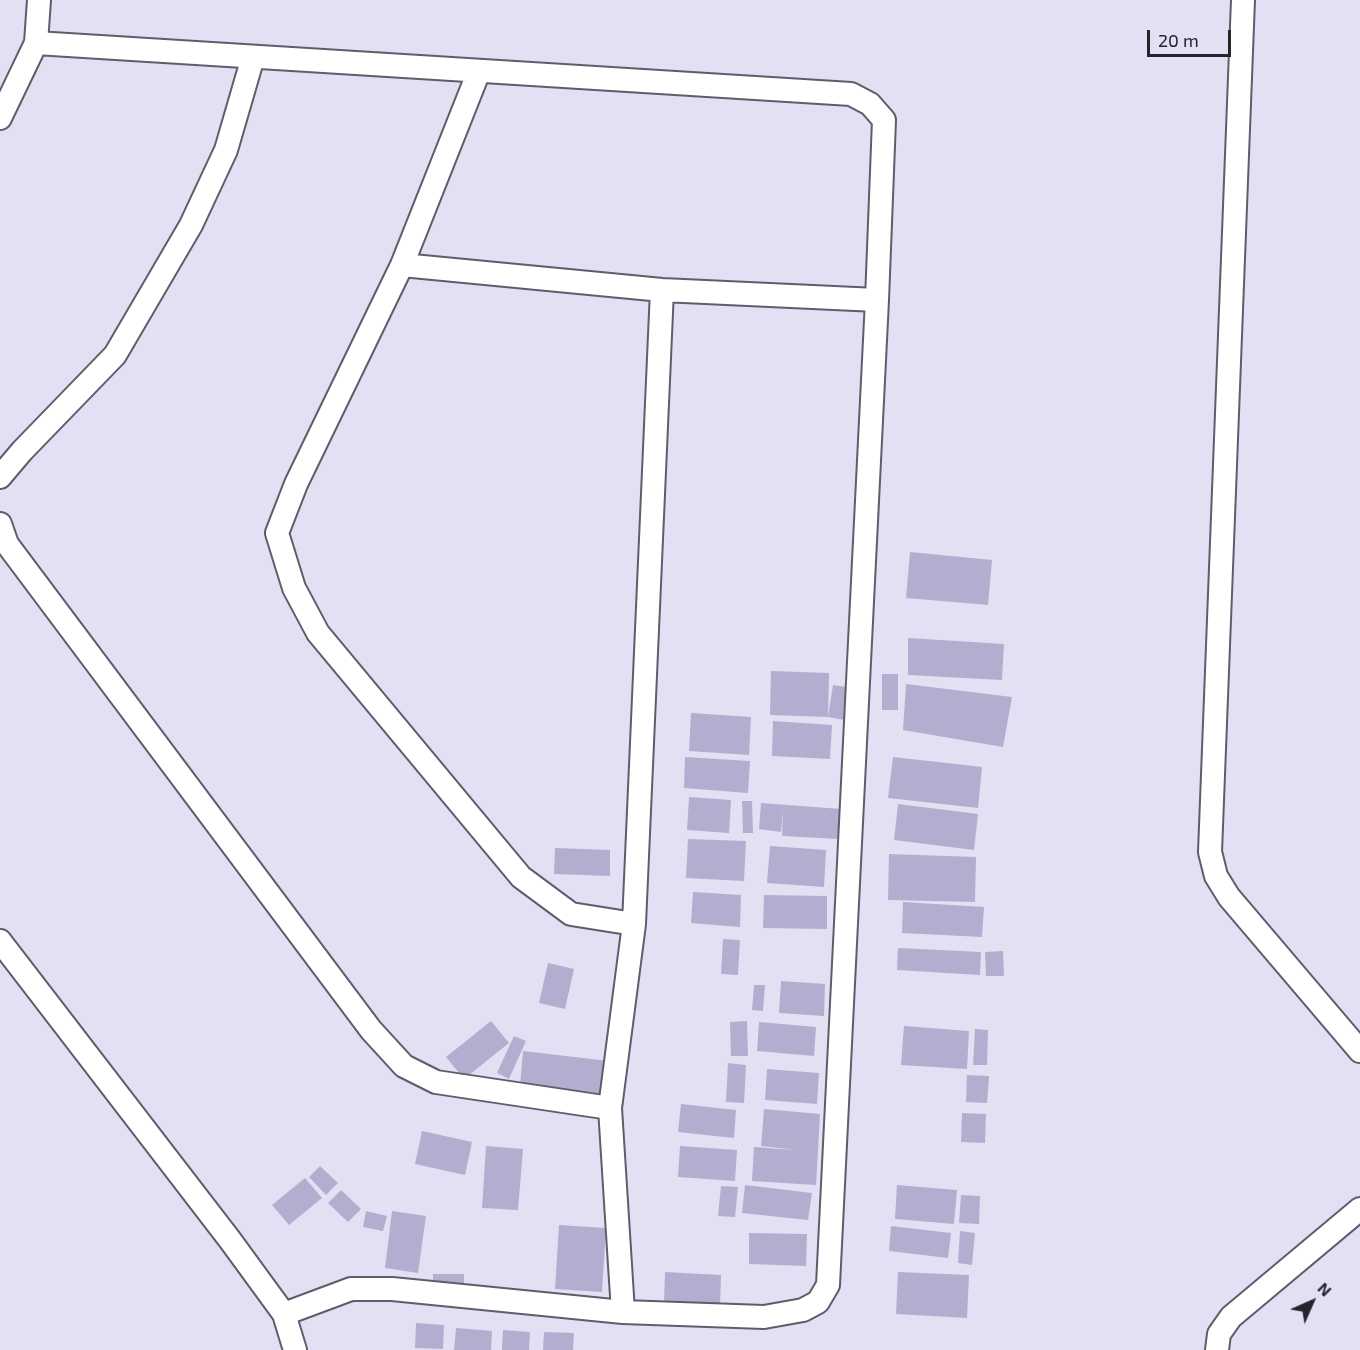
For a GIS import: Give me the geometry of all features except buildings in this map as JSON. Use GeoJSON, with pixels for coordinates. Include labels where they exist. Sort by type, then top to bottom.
{"type":"FeatureCollection","features":[{"type":"Feature","properties":{"kind":"street"},"geometry":{"type":"LineString","coordinates":[[0,118],[36,43],[39,0]]}},
{"type":"Feature","properties":{"kind":"street"},"geometry":{"type":"LineString","coordinates":[[1243,0],[1210,852],[1216,876],[1229,897],[1360,1051]]}},
{"type":"Feature","properties":{"kind":"street"},"geometry":{"type":"LineString","coordinates":[[36,43],[851,94],[870,104],[884,120],[828,1285],[818,1302],[803,1310],[764,1317],[622,1312],[392,1289],[351,1289],[284,1314]]}},
{"type":"Feature","properties":{"kind":"street"},"geometry":{"type":"LineString","coordinates":[[0,477],[22,451],[115,356],[190,225],[226,150],[253,57]]}},
{"type":"Feature","properties":{"kind":"street"},"geometry":{"type":"LineString","coordinates":[[479,71],[402,266],[296,484],[277,533],[294,588],[318,633],[521,877],[572,915],[634,924]]}},
{"type":"Feature","properties":{"kind":"street"},"geometry":{"type":"LineString","coordinates":[[402,266],[662,290],[877,300]]}},
{"type":"Feature","properties":{"kind":"street"},"geometry":{"type":"LineString","coordinates":[[622,1312],[610,1108],[634,924],[662,290]]}},
{"type":"Feature","properties":{"kind":"street"},"geometry":{"type":"LineString","coordinates":[[0,524],[7,544],[14,554],[371,1030],[404,1066],[436,1082],[610,1108]]}},
{"type":"Feature","properties":{"kind":"street"},"geometry":{"type":"LineString","coordinates":[[0,941],[230,1240],[284,1314],[295,1350]]}},
{"type":"Feature","properties":{"kind":"street"},"geometry":{"type":"LineString","coordinates":[[1217,1350],[1219,1334],[1231,1317],[1360,1209]]}}]}
